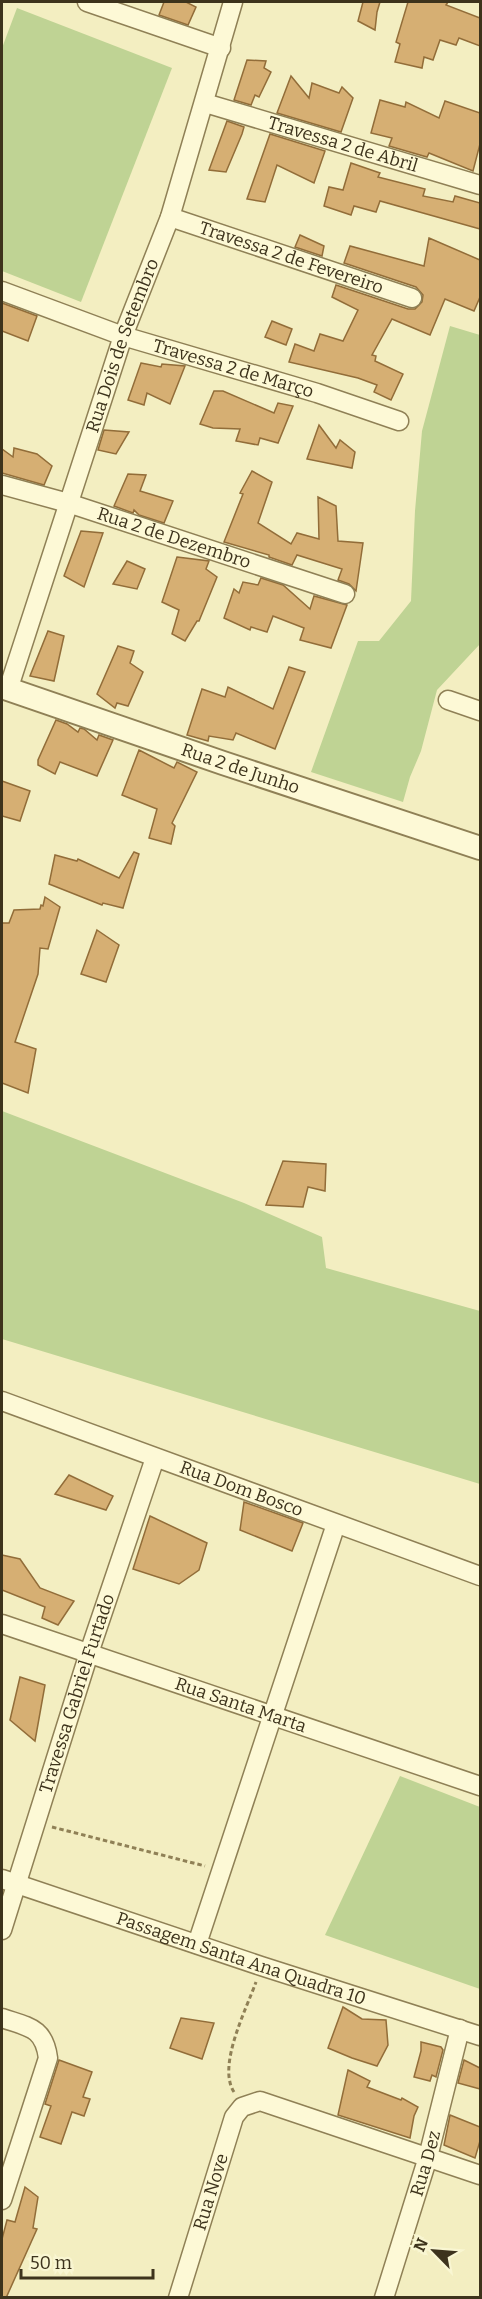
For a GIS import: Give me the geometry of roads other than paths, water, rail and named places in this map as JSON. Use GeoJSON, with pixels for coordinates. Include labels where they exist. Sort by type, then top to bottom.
{"type":"FeatureCollection","features":[{"type":"Feature","properties":{"kind":"street"},"geometry":{"type":"LineString","coordinates":[[87,2],[221,48]]}},
{"type":"Feature","properties":{"kind":"street","name":"Rua Dois de Setembro"},"geometry":{"type":"LineString","coordinates":[[5,688],[123,336],[170,217],[233,2]]}},
{"type":"Feature","properties":{"kind":"street","name":"Travessa 2 de Abril"},"geometry":{"type":"LineString","coordinates":[[205,103],[480,185]]}},
{"type":"Feature","properties":{"kind":"street","name":"Travessa 2 de Fevereiro"},"geometry":{"type":"LineString","coordinates":[[170,217],[412,298]]}},
{"type":"Feature","properties":{"kind":"street","name":"Travessa 2 de Março"},"geometry":{"type":"LineString","coordinates":[[2,291],[123,336],[317,393],[399,421]]}},
{"type":"Feature","properties":{"kind":"street","name":"Rua 2 de Dezembro"},"geometry":{"type":"LineString","coordinates":[[2,484],[68,503],[345,594]]}},
{"type":"Feature","properties":{"kind":"street","name":"Rua 2 de Junho"},"geometry":{"type":"LineString","coordinates":[[5,688],[480,848]]}},
{"type":"Feature","properties":{"kind":"street"},"geometry":{"type":"LineString","coordinates":[[448,700],[480,711]]}},
{"type":"Feature","properties":{"kind":"street","name":"Rua Dom Bosco"},"geometry":{"type":"LineString","coordinates":[[2,1401],[480,1576]]}},
{"type":"Feature","properties":{"kind":"street","name":"Travessa Gabriel Furtado"},"geometry":{"type":"LineString","coordinates":[[2,1930],[9,1881],[35,1822],[155,1458]]}},
{"type":"Feature","properties":{"kind":"street"},"geometry":{"type":"LineString","coordinates":[[197,1944],[336,1524]]}},
{"type":"Feature","properties":{"kind":"street","name":"Rua Santa Marta"},"geometry":{"type":"LineString","coordinates":[[2,1624],[480,1786]]}},
{"type":"Feature","properties":{"kind":"street","name":"Passagem Santa Ana Quadra 10"},"geometry":{"type":"LineString","coordinates":[[9,1881],[261,1966],[480,2036]]}},
{"type":"Feature","properties":{"kind":"street"},"geometry":{"type":"LineString","coordinates":[[2,2018],[32,2028],[46,2041],[48,2058],[2,2200]]}},
{"type":"Feature","properties":{"kind":"street","name":"Rua Dez"},"geometry":{"type":"LineString","coordinates":[[384,2298],[428,2157],[460,2029]]}},
{"type":"Feature","properties":{"kind":"street","name":"Rua Nove"},"geometry":{"type":"LineString","coordinates":[[178,2298],[234,2117],[251,2104],[428,2157]]}},
{"type":"Feature","properties":{"kind":"street"},"geometry":{"type":"LineString","coordinates":[[428,2157],[480,2175]]}}]}
